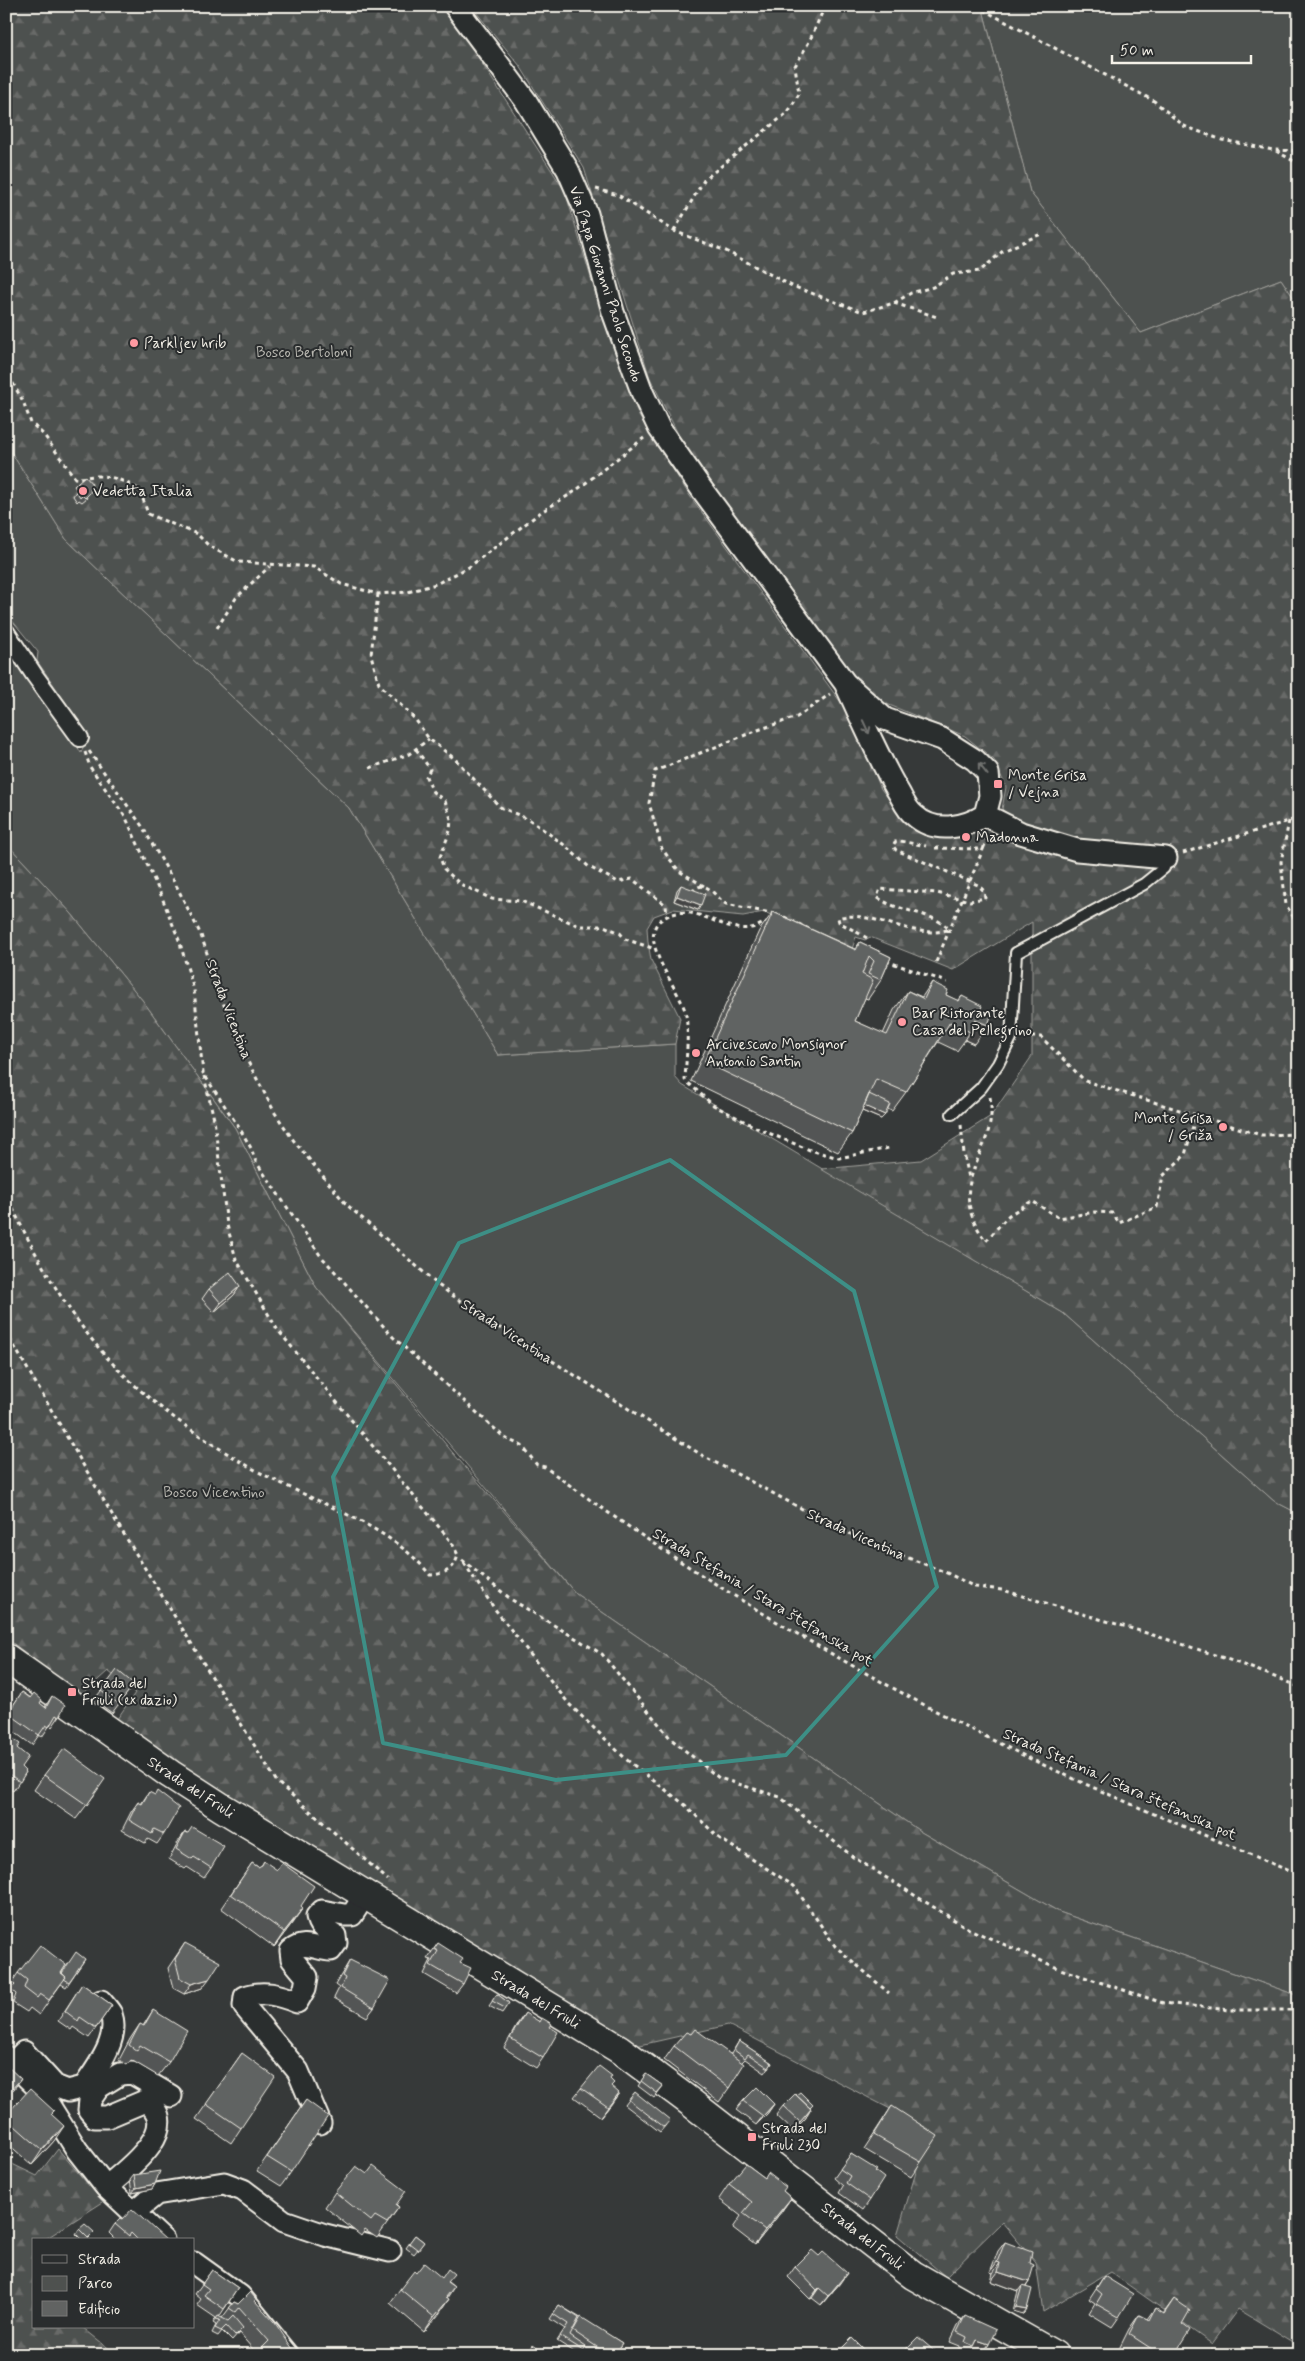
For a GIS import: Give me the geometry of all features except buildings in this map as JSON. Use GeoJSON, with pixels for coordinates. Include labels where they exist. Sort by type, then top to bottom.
{"type":"FeatureCollection","features":[{"type":"Feature","properties":{"kind":"main road","name":"Strada del Friuli"},"geometry":{"type":"LineString","coordinates":[[6,1658],[170,1774],[619,2049],[731,2133],[913,2275],[1054,2355]]}},
{"type":"Feature","properties":{"kind":"street","name":"Via Papa Giovanni Paolo Secondo"},"geometry":{"type":"LineString","coordinates":[[455,6],[526,101],[560,155],[578,191],[587,214],[613,312],[642,392],[659,428],[703,491],[845,682],[885,719],[942,739],[976,760],[988,773],[990,785],[985,815],[970,824],[957,827],[926,824],[913,815],[892,781],[845,682]]}},
{"type":"Feature","properties":{"kind":"street"},"geometry":{"type":"LineString","coordinates":[[6,632],[80,738]]}},
{"type":"Feature","properties":{"kind":"street"},"geometry":{"type":"LineString","coordinates":[[985,815],[1021,833],[1077,850],[1166,858]]}},
{"type":"Feature","properties":{"kind":"street"},"geometry":{"type":"LineString","coordinates":[[320,2123],[298,2071],[244,2006],[245,1997],[256,1993],[271,1994],[297,2002],[305,1988],[307,1977],[292,1959],[291,1951],[297,1946],[304,1944],[324,1950],[331,1950],[336,1943],[334,1936],[322,1928],[318,1923],[317,1916],[322,1910],[344,1916],[352,1914],[365,1895]]}},
{"type":"Feature","properties":{"kind":"street"},"geometry":{"type":"LineString","coordinates":[[102,2001],[111,2014],[113,2028],[109,2045],[84,2087],[68,2091],[55,2086],[24,2052],[10,2060],[39,2088],[77,2150],[106,2187],[161,2238]]}},
{"type":"Feature","properties":{"kind":"street"},"geometry":{"type":"LineString","coordinates":[[106,2187],[132,2166],[156,2138],[159,2120],[153,2106],[145,2101],[107,2117],[95,2117],[89,2110],[90,2100],[99,2087],[120,2074],[132,2073],[171,2096]]}},
{"type":"Feature","properties":{"kind":"street"},"geometry":{"type":"LineString","coordinates":[[134,2212],[156,2194],[224,2183],[243,2190],[284,2221],[326,2235],[390,2251]]}},
{"type":"Feature","properties":{"kind":"street"},"geometry":{"type":"LineString","coordinates":[[195,2264],[240,2296],[288,2355]]}},
{"type":"Feature","properties":{"kind":"lane"},"geometry":{"type":"LineString","coordinates":[[956,1110],[987,1079],[998,1064],[1011,1038],[1016,953],[1144,884],[1164,868],[1166,858]]}},
{"type":"Feature","properties":{"kind":"path"},"geometry":{"type":"LineString","coordinates":[[674,230],[704,180],[788,112],[799,94],[795,66],[809,42],[825,6]]}},
{"type":"Feature","properties":{"kind":"path"},"geometry":{"type":"LineString","coordinates":[[976,6],[1154,101],[1184,126],[1222,140],[1273,150],[1299,151]]}},
{"type":"Feature","properties":{"kind":"path"},"geometry":{"type":"LineString","coordinates":[[1273,150],[1299,164]]}},
{"type":"Feature","properties":{"kind":"path"},"geometry":{"type":"LineString","coordinates":[[578,191],[599,189],[618,195],[674,230],[726,252],[792,286],[863,312],[894,302],[911,293],[933,288],[953,274],[980,270],[1003,251],[1041,234]]}},
{"type":"Feature","properties":{"kind":"path"},"geometry":{"type":"LineString","coordinates":[[894,302],[937,317]]}},
{"type":"Feature","properties":{"kind":"path"},"geometry":{"type":"LineString","coordinates":[[6,378],[12,382],[23,401],[31,423],[44,435],[75,478],[95,476],[120,479],[140,490],[148,514],[197,534],[209,546],[238,562],[270,566],[314,567],[341,584],[378,594],[408,592],[427,587],[469,567],[541,512],[574,492],[659,428]]}},
{"type":"Feature","properties":{"kind":"path"},"geometry":{"type":"LineString","coordinates":[[216,628],[236,598],[270,566]]}},
{"type":"Feature","properties":{"kind":"path"},"geometry":{"type":"LineString","coordinates":[[378,594],[371,656],[379,684],[415,720],[429,739],[454,759],[500,807],[530,820],[563,844],[589,867],[618,882],[632,879],[666,905],[667,916]]}},
{"type":"Feature","properties":{"kind":"path"},"geometry":{"type":"LineString","coordinates":[[816,932],[780,915],[726,904],[719,900],[709,888],[679,871],[662,848],[649,803],[655,771],[758,730],[797,717],[845,682]]}},
{"type":"Feature","properties":{"kind":"path","name":"Strada Stefania / Stara štefanska pot"},"geometry":{"type":"LineString","coordinates":[[80,738],[90,767],[126,818],[179,940],[194,990],[203,1073],[240,1129],[251,1148],[256,1162],[273,1189],[320,1255],[393,1337],[505,1438],[522,1446],[537,1465],[544,1467],[706,1579],[878,1680],[1034,1760],[1299,1875]]}},
{"type":"Feature","properties":{"kind":"path","name":"Strada Vicentina"},"geometry":{"type":"LineString","coordinates":[[80,738],[142,826],[177,887],[201,935],[224,1005],[247,1060],[275,1113],[294,1141],[346,1204],[438,1285],[487,1320],[697,1452],[836,1528],[976,1587],[1003,1590],[1205,1651],[1255,1668],[1299,1687]]}},
{"type":"Feature","properties":{"kind":"path"},"geometry":{"type":"LineString","coordinates":[[370,768],[416,749],[429,739]]}},
{"type":"Feature","properties":{"kind":"path"},"geometry":{"type":"LineString","coordinates":[[416,749],[430,769],[426,777],[433,792],[446,801],[450,825],[440,858],[444,868],[460,884],[492,899],[521,902],[579,926],[604,926],[620,933],[625,939],[655,949]]}},
{"type":"Feature","properties":{"kind":"path"},"geometry":{"type":"LineString","coordinates":[[936,962],[984,847],[991,824],[985,815]]}},
{"type":"Feature","properties":{"kind":"path"},"geometry":{"type":"LineString","coordinates":[[1166,858],[1299,818]]}},
{"type":"Feature","properties":{"kind":"path"},"geometry":{"type":"LineString","coordinates":[[1289,821],[1281,862],[1286,904],[1299,926]]}},
{"type":"Feature","properties":{"kind":"path"},"geometry":{"type":"LineString","coordinates":[[949,929],[934,919],[887,904],[877,897],[877,894],[880,890],[892,889],[980,901],[985,898],[984,891],[978,885],[896,850],[893,846],[894,842],[900,841],[940,849],[984,847]]}},
{"type":"Feature","properties":{"kind":"path"},"geometry":{"type":"LineString","coordinates":[[691,895],[694,889],[704,886]]}},
{"type":"Feature","properties":{"kind":"path"},"geometry":{"type":"LineString","coordinates":[[780,915],[752,928],[738,929],[689,912],[667,916],[657,924],[654,936],[655,949],[686,1014],[685,1080],[713,1105],[793,1143],[839,1158],[889,1148]]}},
{"type":"Feature","properties":{"kind":"path"},"geometry":{"type":"LineString","coordinates":[[867,938],[849,930],[839,922],[838,918],[859,918],[918,929],[949,929]]}},
{"type":"Feature","properties":{"kind":"path"},"geometry":{"type":"LineString","coordinates":[[878,958],[947,982]]}},
{"type":"Feature","properties":{"kind":"path"},"geometry":{"type":"LineString","coordinates":[[1011,1038],[1041,1037],[1085,1081],[1261,1135],[1299,1134]]}},
{"type":"Feature","properties":{"kind":"path"},"geometry":{"type":"LineString","coordinates":[[203,1073],[214,1119],[227,1225],[236,1259],[277,1330],[452,1543],[494,1608],[569,1704],[626,1760],[685,1805],[719,1838],[794,1886],[835,1946],[889,1993]]}},
{"type":"Feature","properties":{"kind":"path"},"geometry":{"type":"LineString","coordinates":[[987,1079],[992,1106],[988,1133],[970,1180],[968,1198],[974,1224],[986,1241],[1009,1215],[1032,1201],[1059,1218],[1096,1212],[1112,1213],[1119,1223],[1157,1207],[1163,1176],[1185,1155],[1196,1115]]}},
{"type":"Feature","properties":{"kind":"path"},"geometry":{"type":"LineString","coordinates":[[956,1110],[970,1180]]}},
{"type":"Feature","properties":{"kind":"path"},"geometry":{"type":"LineString","coordinates":[[6,1194],[28,1242],[94,1342],[122,1374],[156,1404],[257,1471],[396,1542],[418,1560],[430,1575],[444,1574],[455,1565],[458,1555]]}},
{"type":"Feature","properties":{"kind":"path"},"geometry":{"type":"LineString","coordinates":[[6,1332],[117,1523],[277,1782],[394,1885]]}},
{"type":"Feature","properties":{"kind":"path"},"geometry":{"type":"LineString","coordinates":[[462,1560],[512,1600],[602,1654],[670,1739],[719,1778],[780,1797],[853,1857],[969,1929],[1060,1969],[1162,2003],[1230,2010],[1299,2010]]}},
{"type":"Feature","properties":{"kind":"highlighted area"},"geometry":{"type":"Polygon","coordinates":[[[670,1160],[854,1291],[937,1587],[786,1755],[556,1780],[383,1743],[333,1477],[459,1243],[670,1160]]]}},
{"type":"Feature","properties":{"kind":"green space","name":"Bosco Bertoloni"},"geometry":{"type":"Polygon","coordinates":[[[6,6],[440,6],[470,45],[565,191],[600,308],[639,416],[690,496],[853,719],[881,789],[913,830],[937,837],[976,831],[1004,837],[1011,817],[1002,809],[1006,787],[994,760],[965,736],[877,700],[856,682],[685,448],[650,378],[584,168],[520,66],[471,6],[982,6],[1030,192],[1141,333],[1281,279],[1299,306],[1299,1514],[1274,1501],[1063,1313],[821,1169],[921,1160],[991,1116],[1032,1056],[1032,922],[953,970],[870,937],[865,940],[856,937],[852,949],[764,912],[743,916],[673,909],[654,916],[647,928],[651,960],[680,1018],[675,1044],[498,1055],[349,808],[66,539],[6,444],[6,6]]]}},
{"type":"Feature","properties":{"kind":"green space"},"geometry":{"type":"Polygon","coordinates":[[[982,6],[1299,6],[1299,306],[1281,279],[1141,333],[1030,192],[982,6]]]}},
{"type":"Feature","properties":{"kind":"green space"},"geometry":{"type":"Polygon","coordinates":[[[6,444],[66,539],[349,808],[498,1055],[675,1044],[675,1077],[682,1085],[1063,1313],[1274,1501],[1299,1514],[1299,1996],[1059,1912],[921,1832],[576,1594],[316,1287],[235,1128],[143,1001],[71,913],[6,843],[6,648],[68,730],[81,753],[88,734],[37,661],[38,652],[6,613],[6,444]]]}},
{"type":"Feature","properties":{"kind":"green space","name":"Bosco Vicentino"},"geometry":{"type":"Polygon","coordinates":[[[6,843],[71,913],[143,1001],[235,1128],[316,1287],[453,1453],[576,1594],[921,1832],[1059,1912],[1299,1996],[1299,2346],[1238,2309],[1212,2344],[1110,2272],[1043,2312],[1036,2263],[1002,2222],[946,2277],[897,2235],[929,2129],[728,2025],[636,2046],[337,1864],[115,1722],[135,1693],[108,1671],[81,1695],[6,1638],[6,843]]]}},
{"type":"Feature","properties":{"kind":"green space"},"geometry":{"type":"Polygon","coordinates":[[[58,2149],[103,2202],[47,2238],[32,2238],[32,2328],[83,2328],[117,2355],[6,2355],[6,2161],[37,2176],[58,2149]]]}},
{"type":"Feature","properties":{"kind":"place","name":"Parkljev hrib"},"geometry":{"type":"Point","coordinates":[134,343]}},
{"type":"Feature","properties":{"kind":"place","name":"Vedetta Italia"},"geometry":{"type":"Point","coordinates":[83,491]}},
{"type":"Feature","properties":{"kind":"place","name":"Monte Grisa / Vejna"},"geometry":{"type":"Point","coordinates":[998,784]}},
{"type":"Feature","properties":{"kind":"place","name":"Madonna"},"geometry":{"type":"Point","coordinates":[966,837]}},
{"type":"Feature","properties":{"kind":"place","name":"Bar Ristorante Casa del Pellegrino"},"geometry":{"type":"Point","coordinates":[902,1022]}},
{"type":"Feature","properties":{"kind":"place","name":"Arcivescovo Monsignor Antonio Santin"},"geometry":{"type":"Point","coordinates":[696,1053]}},
{"type":"Feature","properties":{"kind":"place","name":"Monte Grisa / Griža"},"geometry":{"type":"Point","coordinates":[1223,1127]}},
{"type":"Feature","properties":{"kind":"place","name":"Strada del Friuli (ex dazio)"},"geometry":{"type":"Point","coordinates":[72,1692]}},
{"type":"Feature","properties":{"kind":"place","name":"Strada del Friuli 230"},"geometry":{"type":"Point","coordinates":[752,2137]}}]}
